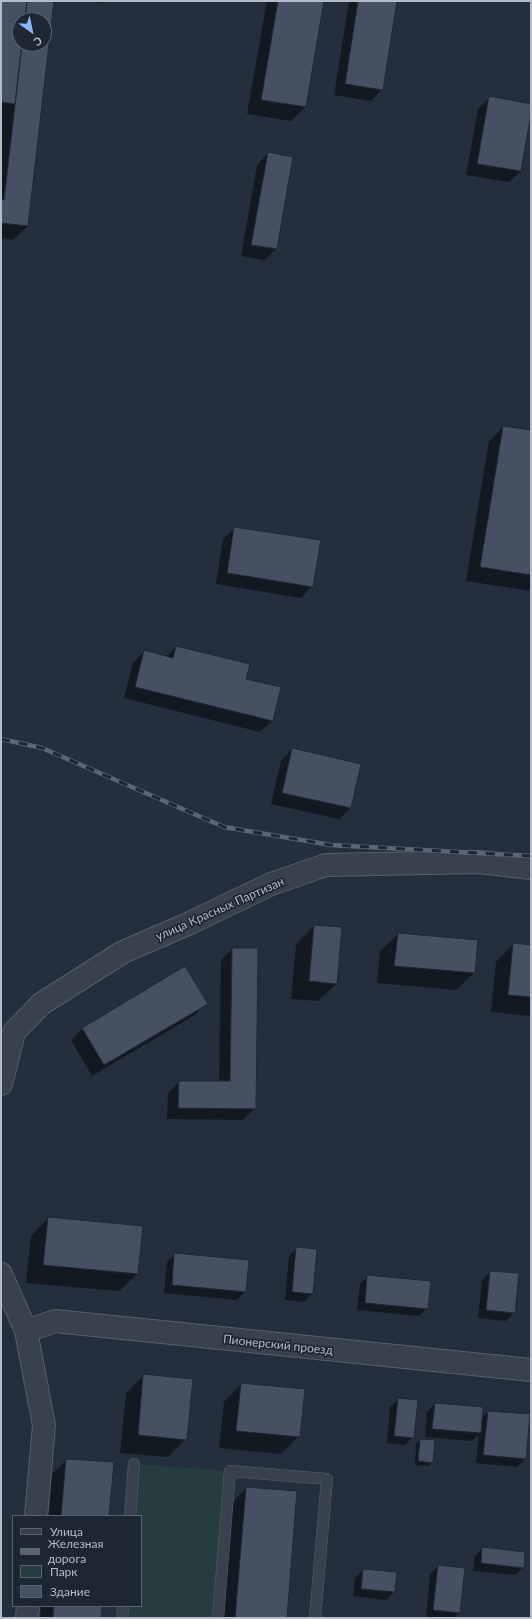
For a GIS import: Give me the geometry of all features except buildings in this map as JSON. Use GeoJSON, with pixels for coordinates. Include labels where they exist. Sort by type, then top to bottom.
{"type":"FeatureCollection","features":[{"type":"Feature","properties":{"kind":"street","name":"улица Красных Партизан"},"geometry":{"type":"LineString","coordinates":[[1,1084],[14,1032],[41,1004],[123,952],[190,924],[271,884],[326,865],[479,862],[531,868]]}},
{"type":"Feature","properties":{"kind":"street"},"geometry":{"type":"LineString","coordinates":[[1,1274],[26,1331],[44,1425],[36,1515]]}},
{"type":"Feature","properties":{"kind":"street","name":"Пионерский проезд"},"geometry":{"type":"LineString","coordinates":[[26,1331],[54,1321],[531,1370]]}},
{"type":"Feature","properties":{"kind":"street"},"geometry":{"type":"LineString","coordinates":[[27,1618],[28,1607]]}},
{"type":"Feature","properties":{"kind":"lane"},"geometry":{"type":"LineString","coordinates":[[130,1515],[134,1464]]}},
{"type":"Feature","properties":{"kind":"lane"},"geometry":{"type":"LineString","coordinates":[[218,1618],[230,1471],[326,1479],[315,1618]]}},
{"type":"Feature","properties":{"kind":"lane"},"geometry":{"type":"LineString","coordinates":[[122,1618],[123,1607]]}},
{"type":"Feature","properties":{"kind":"green space"},"geometry":{"type":"Polygon","coordinates":[[[134,1464],[230,1471],[218,1618],[122,1618],[123,1607],[142,1607],[142,1515],[130,1515],[134,1464]]]}},
{"type":"Feature","properties":{"kind":"railway"},"geometry":{"type":"LineString","coordinates":[[1,739],[42,748],[224,827],[331,845],[531,856]]}}]}
